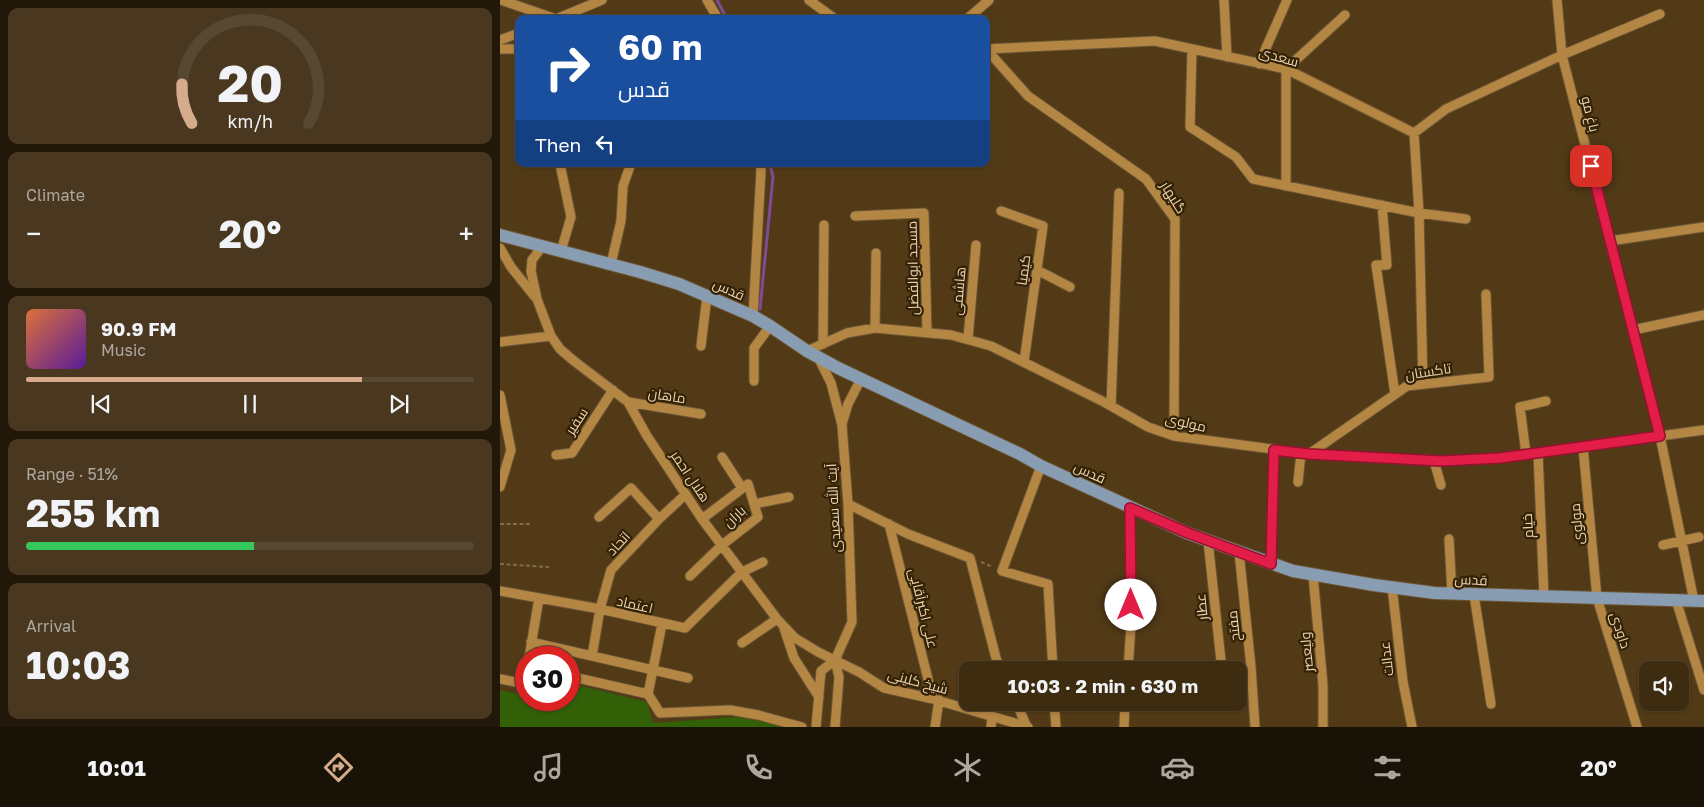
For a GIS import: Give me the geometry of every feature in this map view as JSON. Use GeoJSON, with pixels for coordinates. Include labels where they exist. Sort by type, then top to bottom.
{"type":"FeatureCollection","features":[{"type":"Feature","properties":{"kind":"main road","name":"قدس"},"geometry":{"type":"LineString","coordinates":[[500,235],[679,284],[753,316],[812,354],[861,379],[1130,508],[1208,541],[1292,571],[1392,587],[1452,594],[1699,601]]}},
{"type":"Feature","properties":{"kind":"street"},"geometry":{"type":"LineString","coordinates":[[501,0],[544,15]]}},
{"type":"Feature","properties":{"kind":"street"},"geometry":{"type":"LineString","coordinates":[[566,15],[602,0]]}},
{"type":"Feature","properties":{"kind":"street"},"geometry":{"type":"LineString","coordinates":[[707,0],[716,15]]}},
{"type":"Feature","properties":{"kind":"street"},"geometry":{"type":"LineString","coordinates":[[809,0],[830,15]]}},
{"type":"Feature","properties":{"kind":"street"},"geometry":{"type":"LineString","coordinates":[[971,15],[988,0]]}},
{"type":"Feature","properties":{"kind":"street"},"geometry":{"type":"LineString","coordinates":[[1224,0],[1227,57]]}},
{"type":"Feature","properties":{"kind":"street"},"geometry":{"type":"LineString","coordinates":[[1259,64],[1287,0]]}},
{"type":"Feature","properties":{"kind":"street","name":"باغ مو"},"geometry":{"type":"LineString","coordinates":[[1557,0],[1562,55],[1660,436],[1682,542],[1699,601]]}},
{"type":"Feature","properties":{"kind":"street"},"geometry":{"type":"LineString","coordinates":[[1423,384],[1414,133],[1446,109],[1562,55],[1660,14]]}},
{"type":"Feature","properties":{"kind":"street"},"geometry":{"type":"LineString","coordinates":[[1286,186],[1286,69],[1345,15]]}},
{"type":"Feature","properties":{"kind":"street"},"geometry":{"type":"LineString","coordinates":[[500,40],[515,34]]}},
{"type":"Feature","properties":{"kind":"street","name":"سعدی"},"geometry":{"type":"LineString","coordinates":[[990,50],[1155,41],[1286,69],[1414,133]]}},
{"type":"Feature","properties":{"kind":"street"},"geometry":{"type":"LineString","coordinates":[[500,49],[515,49]]}},
{"type":"Feature","properties":{"kind":"street"},"geometry":{"type":"LineString","coordinates":[[1192,49],[1190,126],[1236,158],[1253,179],[1418,213],[1466,219]]}},
{"type":"Feature","properties":{"kind":"street","name":"گلبهار"},"geometry":{"type":"LineString","coordinates":[[990,53],[1028,96],[1146,179],[1175,219],[1174,436]]}},
{"type":"Feature","properties":{"kind":"street"},"geometry":{"type":"LineString","coordinates":[[561,167],[571,217],[561,251]]}},
{"type":"Feature","properties":{"kind":"street"},"geometry":{"type":"LineString","coordinates":[[611,264],[621,221],[623,186],[630,167]]}},
{"type":"Feature","properties":{"kind":"street"},"geometry":{"type":"LineString","coordinates":[[753,316],[760,167]]}},
{"type":"Feature","properties":{"kind":"street"},"geometry":{"type":"LineString","coordinates":[[1111,406],[1119,193]]}},
{"type":"Feature","properties":{"kind":"street"},"geometry":{"type":"LineString","coordinates":[[1382,205],[1386,265],[1376,265],[1395,394]]}},
{"type":"Feature","properties":{"kind":"street","name":"کیمیا"},"geometry":{"type":"LineString","coordinates":[[1001,212],[1043,226],[1024,362]]}},
{"type":"Feature","properties":{"kind":"street","name":"مسجد ابوالفضل"},"geometry":{"type":"LineString","coordinates":[[855,216],[924,213],[927,332]]}},
{"type":"Feature","properties":{"kind":"street"},"geometry":{"type":"LineString","coordinates":[[823,344],[824,225]]}},
{"type":"Feature","properties":{"kind":"street"},"geometry":{"type":"LineString","coordinates":[[1610,241],[1704,227]]}},
{"type":"Feature","properties":{"kind":"street","name":"هاشمی"},"geometry":{"type":"LineString","coordinates":[[968,339],[976,245]]}},
{"type":"Feature","properties":{"kind":"street"},"geometry":{"type":"LineString","coordinates":[[537,299],[531,271],[532,260],[542,247]]}},
{"type":"Feature","properties":{"kind":"street"},"geometry":{"type":"LineString","coordinates":[[500,248],[511,267],[537,299]]}},
{"type":"Feature","properties":{"kind":"street"},"geometry":{"type":"LineString","coordinates":[[875,328],[876,253]]}},
{"type":"Feature","properties":{"kind":"street"},"geometry":{"type":"LineString","coordinates":[[1037,270],[1070,287]]}},
{"type":"Feature","properties":{"kind":"street","name":"تاکستان"},"geometry":{"type":"LineString","coordinates":[[1305,453],[1407,386],[1490,377],[1486,294]]}},
{"type":"Feature","properties":{"kind":"street"},"geometry":{"type":"LineString","coordinates":[[701,346],[707,296]]}},
{"type":"Feature","properties":{"kind":"street","name":"هلال احمر"},"geometry":{"type":"LineString","coordinates":[[537,299],[551,336],[560,349],[628,402],[647,436],[702,519],[780,622],[795,638],[835,660]]}},
{"type":"Feature","properties":{"kind":"street"},"geometry":{"type":"LineString","coordinates":[[1633,330],[1704,315]]}},
{"type":"Feature","properties":{"kind":"street"},"geometry":{"type":"LineString","coordinates":[[754,380],[754,348],[770,326]]}},
{"type":"Feature","properties":{"kind":"street","name":"مولوی"},"geometry":{"type":"LineString","coordinates":[[812,354],[823,344],[847,333],[875,328],[927,332],[968,339],[991,346],[1111,406],[1148,427],[1174,436],[1305,453],[1434,461],[1500,458],[1704,430]]}},
{"type":"Feature","properties":{"kind":"street"},"geometry":{"type":"LineString","coordinates":[[500,342],[551,336]]}},
{"type":"Feature","properties":{"kind":"street","name":"آیت الله سعیدی"},"geometry":{"type":"LineString","coordinates":[[812,354],[832,383],[842,425],[848,504],[852,622],[835,660],[821,670],[819,698]]}},
{"type":"Feature","properties":{"kind":"street"},"geometry":{"type":"LineString","coordinates":[[842,425],[848,404],[861,379]]}},
{"type":"Feature","properties":{"kind":"street","name":"سفیر"},"geometry":{"type":"LineString","coordinates":[[556,454],[572,453],[613,390]]}},
{"type":"Feature","properties":{"kind":"street"},"geometry":{"type":"LineString","coordinates":[[500,395],[511,450],[500,487]]}},
{"type":"Feature","properties":{"kind":"street"},"geometry":{"type":"LineString","coordinates":[[1526,454],[1520,407],[1546,401]]}},
{"type":"Feature","properties":{"kind":"street","name":"ماهان"},"geometry":{"type":"LineString","coordinates":[[628,402],[700,414]]}},
{"type":"Feature","properties":{"kind":"street","name":"مولوی"},"geometry":{"type":"LineString","coordinates":[[1583,447],[1597,598]]}},
{"type":"Feature","properties":{"kind":"street"},"geometry":{"type":"LineString","coordinates":[[500,448],[511,450]]}},
{"type":"Feature","properties":{"kind":"street"},"geometry":{"type":"LineString","coordinates":[[1271,564],[1274,450]]}},
{"type":"Feature","properties":{"kind":"street"},"geometry":{"type":"LineString","coordinates":[[1298,482],[1305,453]]}},
{"type":"Feature","properties":{"kind":"street","name":"خیام"},"geometry":{"type":"LineString","coordinates":[[1538,453],[1544,597]]}},
{"type":"Feature","properties":{"kind":"street"},"geometry":{"type":"LineString","coordinates":[[722,457],[742,488]]}},
{"type":"Feature","properties":{"kind":"street"},"geometry":{"type":"LineString","coordinates":[[1434,461],[1441,485]]}},
{"type":"Feature","properties":{"kind":"street"},"geometry":{"type":"LineString","coordinates":[[1041,466],[1002,571],[1048,584],[1052,661]]}},
{"type":"Feature","properties":{"kind":"street"},"geometry":{"type":"LineString","coordinates":[[702,519],[748,484],[754,504],[789,496]]}},
{"type":"Feature","properties":{"kind":"street"},"geometry":{"type":"LineString","coordinates":[[599,517],[631,488],[659,519]]}},
{"type":"Feature","properties":{"kind":"street","name":"اتحاد"},"geometry":{"type":"LineString","coordinates":[[592,656],[600,609],[611,570],[659,519],[686,494]]}},
{"type":"Feature","properties":{"kind":"street","name":"باران"},"geometry":{"type":"LineString","coordinates":[[722,545],[758,517],[754,504]]}},
{"type":"Feature","properties":{"kind":"street"},"geometry":{"type":"LineString","coordinates":[[848,504],[908,534],[970,558],[997,661]]}},
{"type":"Feature","properties":{"kind":"street"},"geometry":{"type":"LineString","coordinates":[[1129,661],[1131,625],[1130,508]]}},
{"type":"Feature","properties":{"kind":"street","name":"علی اکبرآقایی"},"geometry":{"type":"LineString","coordinates":[[889,524],[936,700]]}},
{"type":"Feature","properties":{"kind":"street"},"geometry":{"type":"LineString","coordinates":[[1663,545],[1699,537]]}},
{"type":"Feature","properties":{"kind":"street"},"geometry":{"type":"LineString","coordinates":[[1449,538],[1452,594]]}},
{"type":"Feature","properties":{"kind":"street","name":"عطار"},"geometry":{"type":"LineString","coordinates":[[1208,541],[1221,661]]}},
{"type":"Feature","properties":{"kind":"street"},"geometry":{"type":"LineString","coordinates":[[690,576],[722,545]]}},
{"type":"Feature","properties":{"kind":"street","name":"مفتح"},"geometry":{"type":"LineString","coordinates":[[1239,552],[1255,727]]}},
{"type":"Feature","properties":{"kind":"street"},"geometry":{"type":"LineString","coordinates":[[742,572],[763,562]]}},
{"type":"Feature","properties":{"kind":"street","name":"اعتماد"},"geometry":{"type":"LineString","coordinates":[[500,591],[600,609],[685,628],[742,572]]}},
{"type":"Feature","properties":{"kind":"street","name":"ولیعصر"},"geometry":{"type":"LineString","coordinates":[[1313,575],[1323,685],[1323,727]]}},
{"type":"Feature","properties":{"kind":"street","name":"عدالت"},"geometry":{"type":"LineString","coordinates":[[1392,587],[1403,682],[1412,727]]}},
{"type":"Feature","properties":{"kind":"street"},"geometry":{"type":"LineString","coordinates":[[1474,595],[1491,704]]}},
{"type":"Feature","properties":{"kind":"street"},"geometry":{"type":"LineString","coordinates":[[531,646],[539,598]]}},
{"type":"Feature","properties":{"kind":"street","name":"داودی"},"geometry":{"type":"LineString","coordinates":[[1597,598],[1637,727]]}},
{"type":"Feature","properties":{"kind":"street"},"geometry":{"type":"LineString","coordinates":[[1676,600],[1702,674],[1704,690]]}},
{"type":"Feature","properties":{"kind":"street"},"geometry":{"type":"LineString","coordinates":[[742,643],[780,622],[794,658],[819,698],[816,727]]}},
{"type":"Feature","properties":{"kind":"street"},"geometry":{"type":"LineString","coordinates":[[662,624],[648,694],[660,713],[730,710],[758,715],[802,727]]}},
{"type":"Feature","properties":{"kind":"street"},"geometry":{"type":"LineString","coordinates":[[531,642],[688,678]]}},
{"type":"Feature","properties":{"kind":"street"},"geometry":{"type":"LineString","coordinates":[[835,660],[839,678],[835,727]]}},
{"type":"Feature","properties":{"kind":"street","name":"شیخ کلینی"},"geometry":{"type":"LineString","coordinates":[[835,660],[884,688],[936,700],[1027,727]]}},
{"type":"Feature","properties":{"kind":"street"},"geometry":{"type":"LineString","coordinates":[[580,679],[648,694]]}},
{"type":"Feature","properties":{"kind":"street"},"geometry":{"type":"LineString","coordinates":[[500,680],[515,682]]}},
{"type":"Feature","properties":{"kind":"street"},"geometry":{"type":"LineString","coordinates":[[935,727],[936,700]]}},
{"type":"Feature","properties":{"kind":"street"},"geometry":{"type":"LineString","coordinates":[[1020,711],[1027,727]]}},
{"type":"Feature","properties":{"kind":"street"},"geometry":{"type":"LineString","coordinates":[[1055,711],[1056,727]]}},
{"type":"Feature","properties":{"kind":"street"},"geometry":{"type":"LineString","coordinates":[[1124,727],[1125,711]]}},
{"type":"Feature","properties":{"kind":"street"},"geometry":{"type":"LineString","coordinates":[[991,727],[992,717]]}},
{"type":"Feature","properties":{"kind":"path"},"geometry":{"type":"LineString","coordinates":[[500,524],[530,524]]}},
{"type":"Feature","properties":{"kind":"path"},"geometry":{"type":"LineString","coordinates":[[970,558],[1002,571]]}},
{"type":"Feature","properties":{"kind":"path"},"geometry":{"type":"LineString","coordinates":[[500,564],[549,567]]}},
{"type":"Feature","properties":{"kind":"green space"},"geometry":{"type":"Polygon","coordinates":[[[580,686],[647,702],[653,723],[738,717],[788,727],[500,727],[500,690],[515,693],[515,711],[580,711],[580,686]]]}},
{"type":"Feature","properties":{"kind":"waterway"},"geometry":{"type":"LineString","coordinates":[[717,0],[725,15]]}},
{"type":"Feature","properties":{"kind":"waterway"},"geometry":{"type":"LineString","coordinates":[[760,309],[773,177],[771,167]]}},
{"type":"Feature","properties":{"kind":"route"},"geometry":{"type":"LineString","coordinates":[[1131,605],[1130,508],[1228,549],[1271,564],[1274,450],[1309,454],[1441,461],[1500,458],[1660,436],[1591,166]]}}]}
